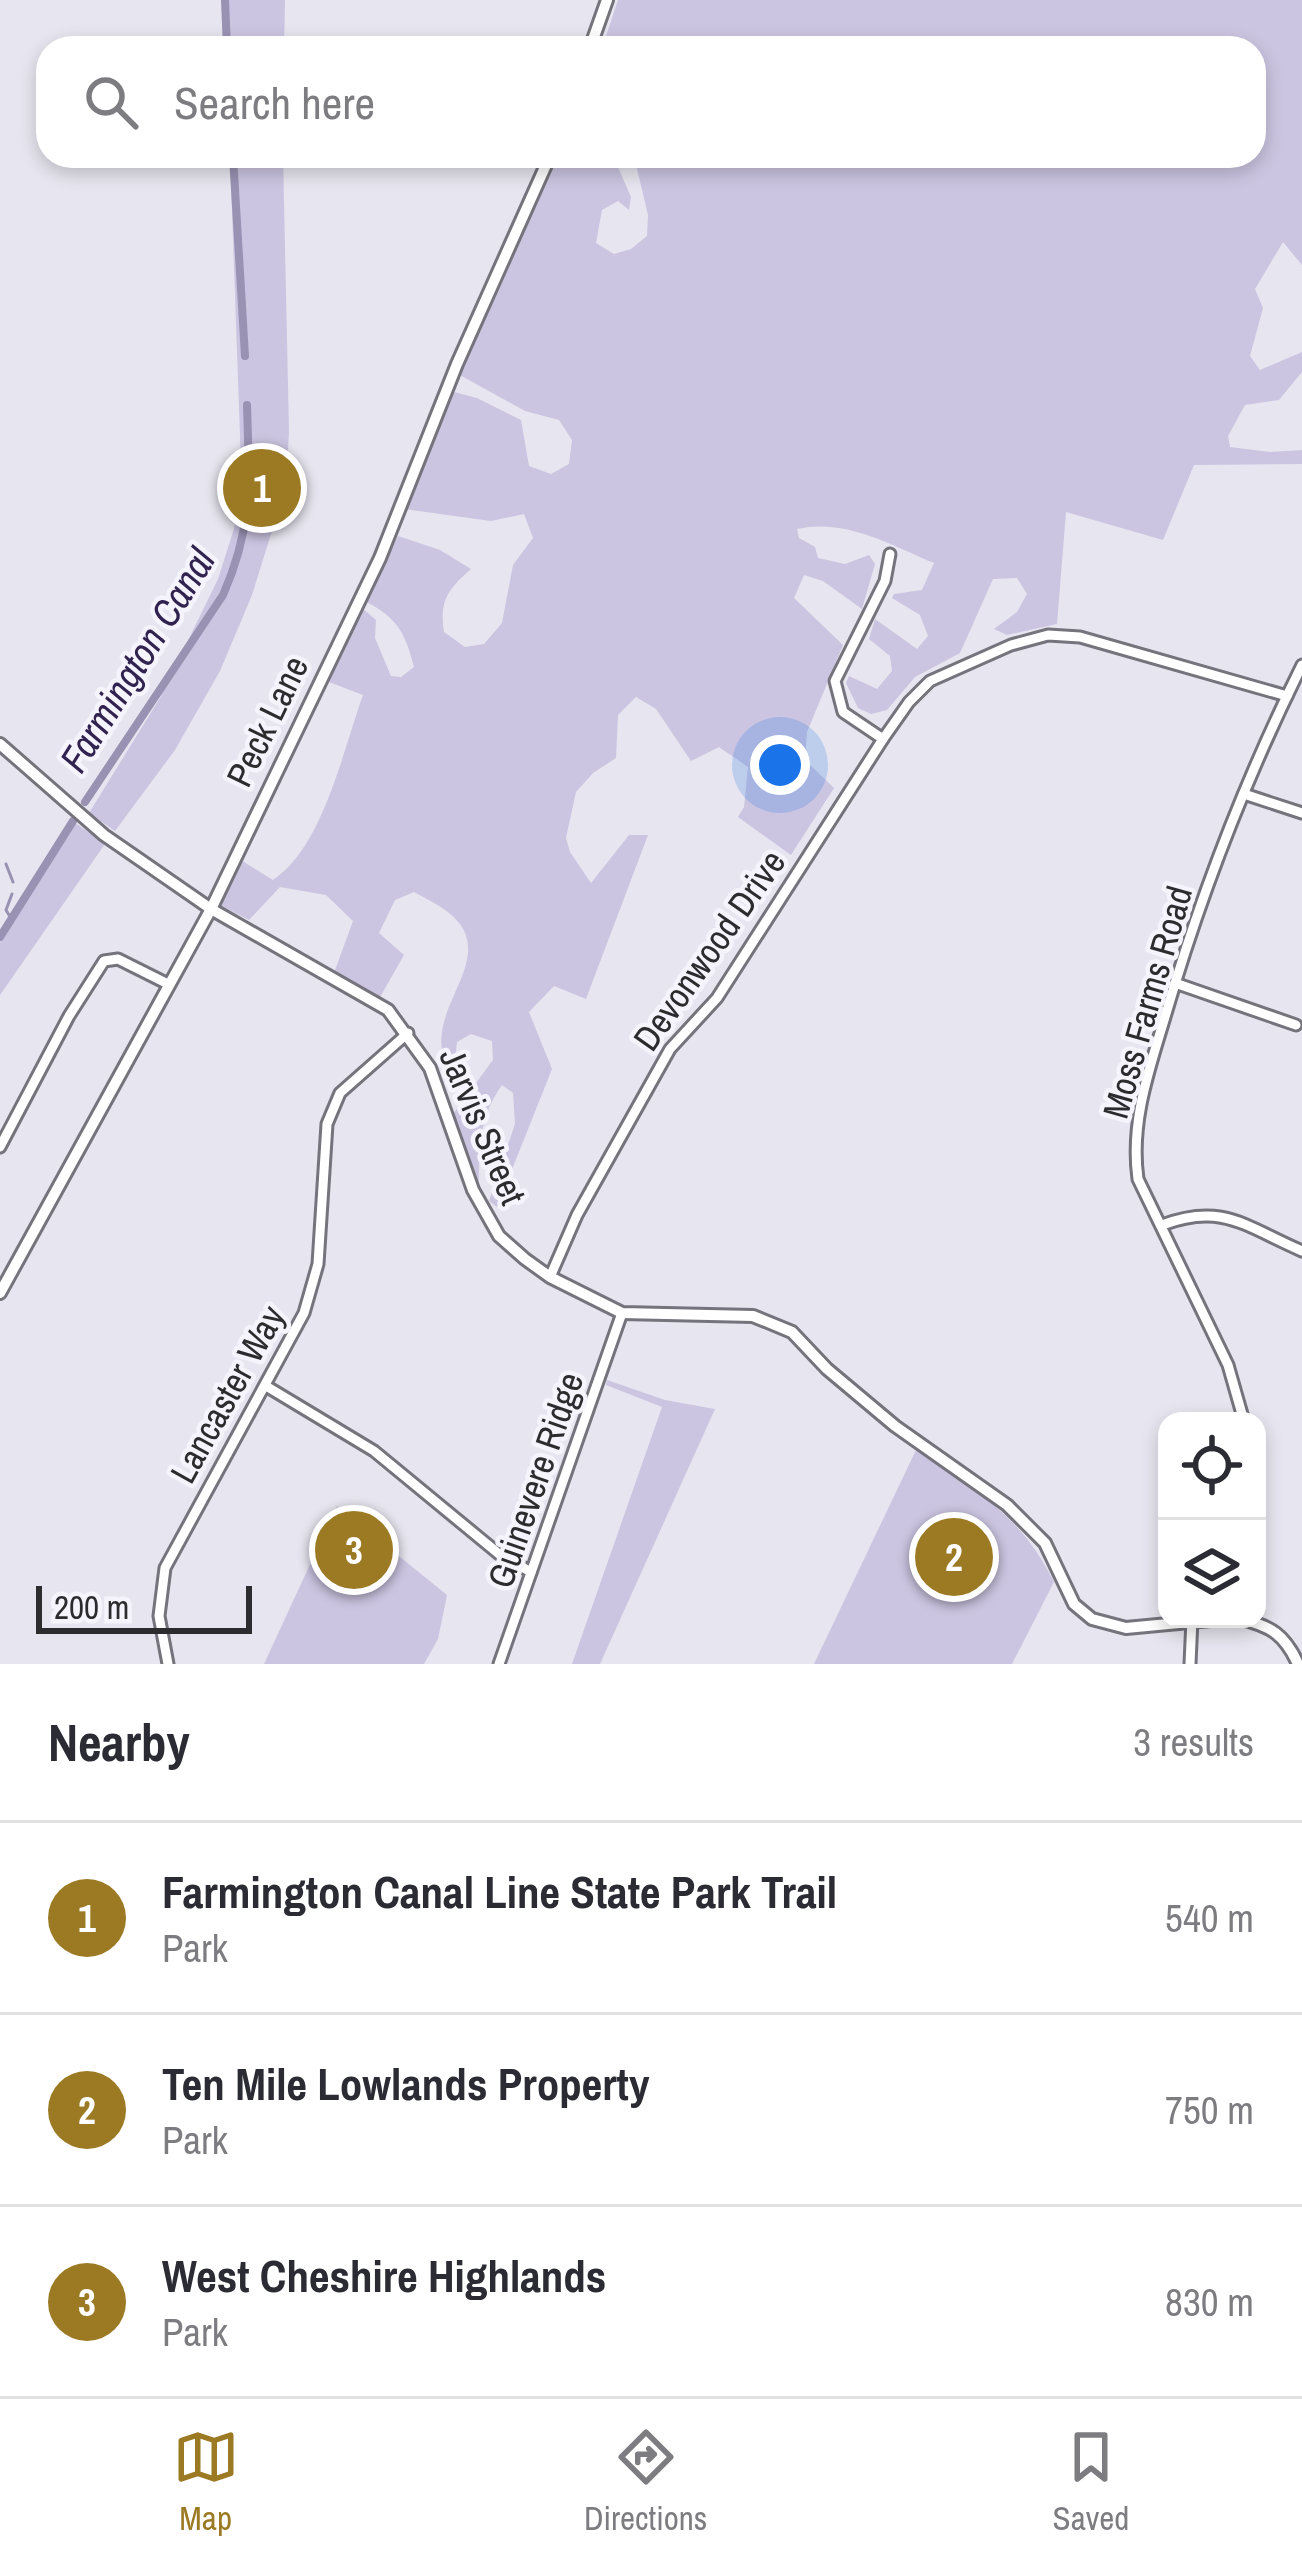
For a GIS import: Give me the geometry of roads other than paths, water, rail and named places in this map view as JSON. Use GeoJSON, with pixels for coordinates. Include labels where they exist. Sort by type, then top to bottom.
{"type":"FeatureCollection","features":[{"type":"Feature","properties":{"kind":"street"},"geometry":{"type":"LineString","coordinates":[[594,36],[607,0]]}},
{"type":"Feature","properties":{"kind":"street","name":"Peck Lane"},"geometry":{"type":"LineString","coordinates":[[0,1293],[211,909],[380,558],[451,379],[545,168]]}},
{"type":"Feature","properties":{"kind":"street"},"geometry":{"type":"LineString","coordinates":[[883,739],[843,712],[835,681],[885,581],[890,554]]}},
{"type":"Feature","properties":{"kind":"street","name":"Devonwood Drive"},"geometry":{"type":"LineString","coordinates":[[550,1277],[577,1215],[670,1049],[717,998],[883,739],[908,702],[930,681],[1011,645],[1048,635],[1080,637],[1287,696]]}},
{"type":"Feature","properties":{"kind":"street","name":"Moss Farms Road"},"geometry":{"type":"LineString","coordinates":[[1241,1412],[1228,1365],[1138,1179],[1134,1151],[1142,1095],[1175,983],[1244,794],[1302,665]]}},
{"type":"Feature","properties":{"kind":"street","name":"Jarvis Street"},"geometry":{"type":"LineString","coordinates":[[0,744],[104,836],[211,909],[388,1010],[430,1068],[472,1190],[499,1236],[550,1277],[622,1313],[753,1316],[792,1332],[827,1369],[895,1426],[1007,1505],[1045,1543],[1074,1604],[1092,1619],[1126,1628],[1158,1625]]}},
{"type":"Feature","properties":{"kind":"street"},"geometry":{"type":"LineString","coordinates":[[1244,794],[1302,813]]}},
{"type":"Feature","properties":{"kind":"street"},"geometry":{"type":"LineString","coordinates":[[0,1147],[69,1016],[104,961],[118,959],[168,985]]}},
{"type":"Feature","properties":{"kind":"street"},"geometry":{"type":"LineString","coordinates":[[1175,983],[1296,1025]]}},
{"type":"Feature","properties":{"kind":"street","name":"Lancaster Way"},"geometry":{"type":"LineString","coordinates":[[168,1664],[159,1616],[165,1568],[304,1313],[318,1264],[326,1124],[340,1093],[408,1033]]}},
{"type":"Feature","properties":{"kind":"street"},"geometry":{"type":"LineString","coordinates":[[1162,1225],[1194,1213],[1216,1214],[1302,1252]]}},
{"type":"Feature","properties":{"kind":"street","name":"Guinevere Ridge"},"geometry":{"type":"LineString","coordinates":[[499,1664],[622,1313]]}},
{"type":"Feature","properties":{"kind":"street"},"geometry":{"type":"LineString","coordinates":[[266,1385],[374,1450],[499,1554],[531,1572]]}},
{"type":"Feature","properties":{"kind":"street"},"geometry":{"type":"LineString","coordinates":[[1266,1625],[1290,1645],[1298,1664]]}},
{"type":"Feature","properties":{"kind":"street"},"geometry":{"type":"LineString","coordinates":[[1190,1664],[1192,1628]]}},
{"type":"Feature","properties":{"kind":"waterway","name":"Farmington Canal"},"geometry":{"type":"LineString","coordinates":[[225,0],[226,36]]}},
{"type":"Feature","properties":{"kind":"waterway","name":"Farmington Canal"},"geometry":{"type":"LineString","coordinates":[[234,168],[245,356]]}},
{"type":"Feature","properties":{"kind":"waterway","name":"Farmington Canal"},"geometry":{"type":"LineString","coordinates":[[85,802],[223,595],[245,524],[247,405]]}},
{"type":"Feature","properties":{"kind":"waterway","name":"Farmington Canal"},"geometry":{"type":"LineString","coordinates":[[0,937],[73,821]]}},
{"type":"Feature","properties":{"kind":"waterway"},"geometry":{"type":"LineString","coordinates":[[6,864],[13,882]]}},
{"type":"Feature","properties":{"kind":"waterway"},"geometry":{"type":"LineString","coordinates":[[12,894],[6,910],[12,920]]}},
{"type":"Feature","properties":{"kind":"place","name":"Farmington Canal Line State Park Trail"},"geometry":{"type":"Point","coordinates":[262,488]}},
{"type":"Feature","properties":{"kind":"place","name":"West Cheshire Highlands"},"geometry":{"type":"Point","coordinates":[354,1550]}},
{"type":"Feature","properties":{"kind":"place","name":"Ten Mile Lowlands Property"},"geometry":{"type":"Point","coordinates":[954,1557]}}]}
